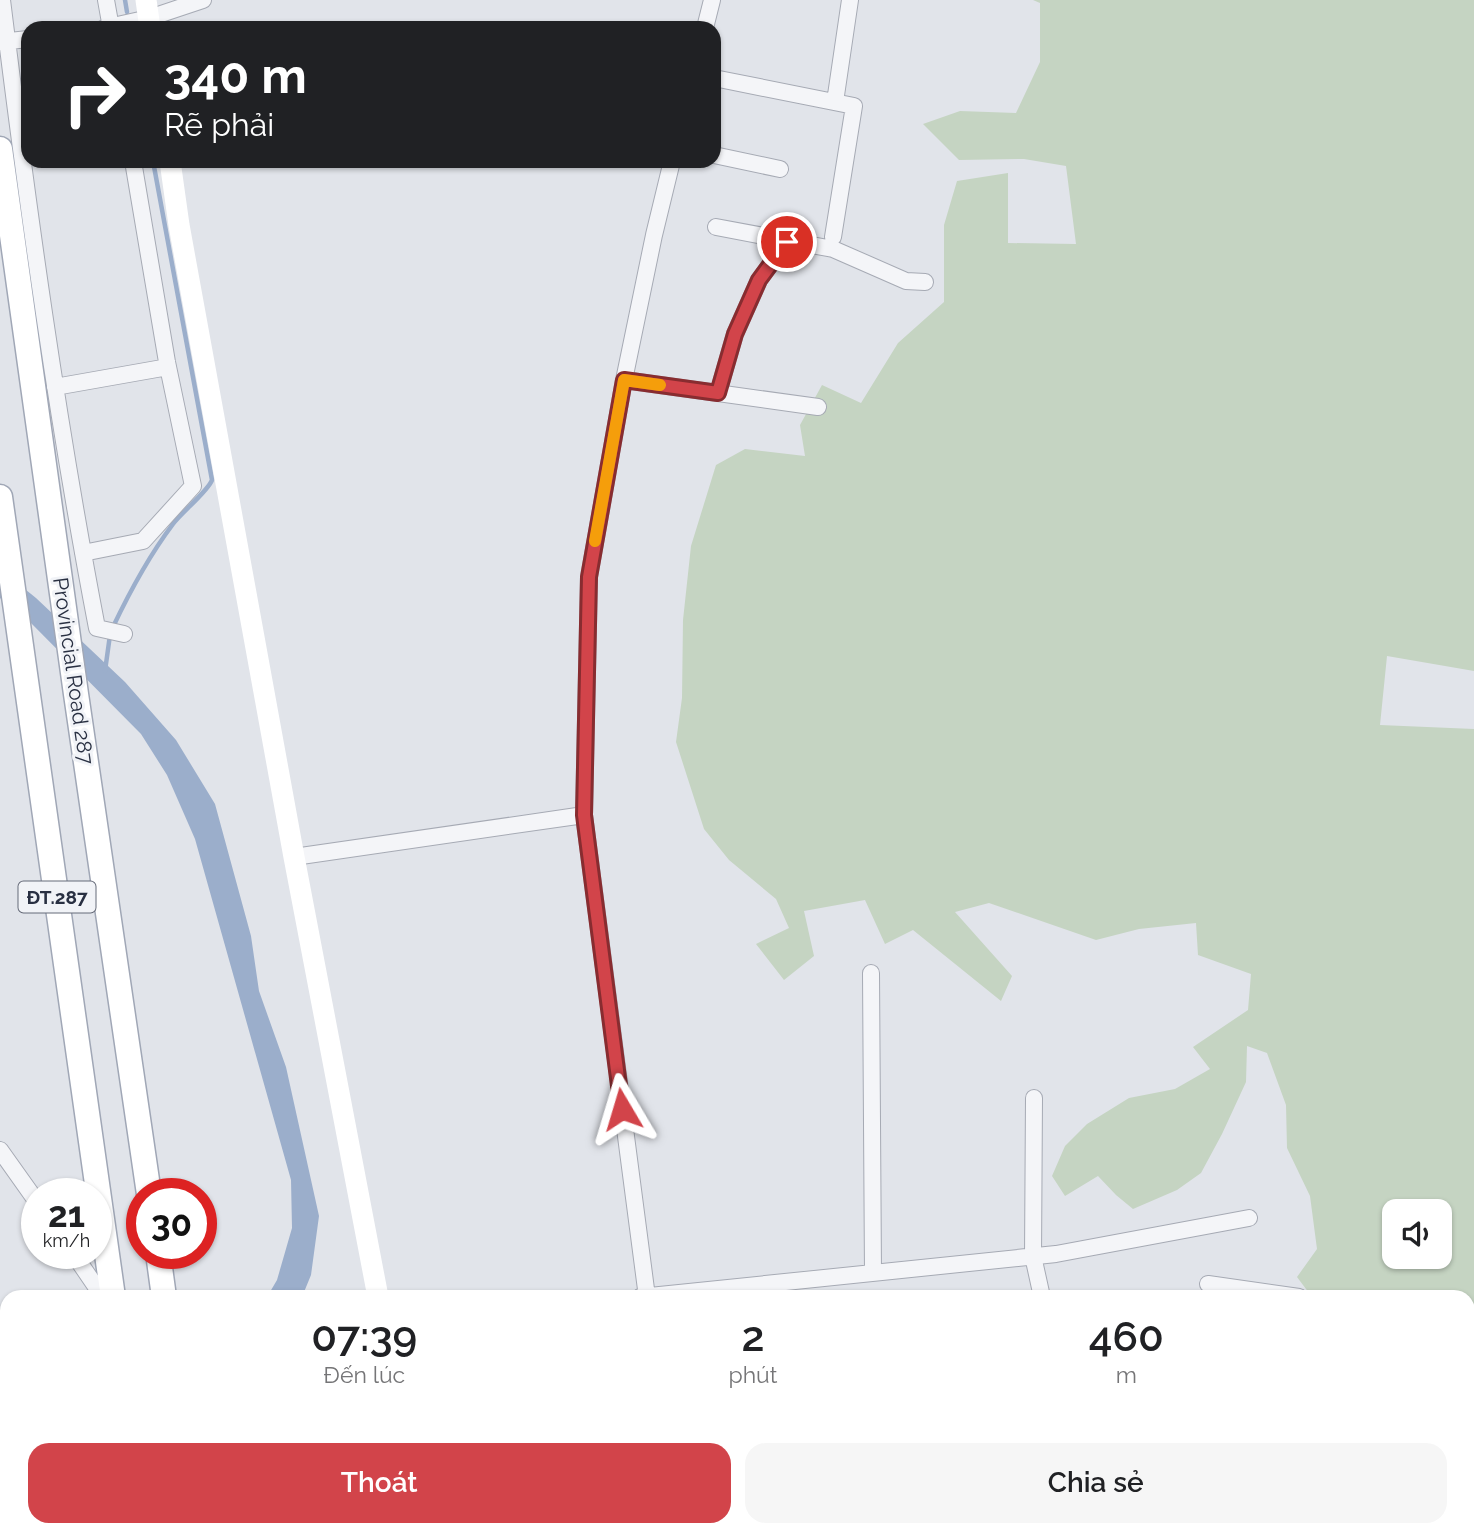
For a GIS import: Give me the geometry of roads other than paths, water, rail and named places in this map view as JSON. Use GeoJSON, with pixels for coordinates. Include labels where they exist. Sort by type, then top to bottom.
{"type":"FeatureCollection","features":[{"type":"Feature","properties":{"kind":"main road","name":"Provincial Road 287"},"geometry":{"type":"LineString","coordinates":[[0,149],[147,1178]]}},
{"type":"Feature","properties":{"kind":"main road","name":"ĐT.287"},"geometry":{"type":"LineString","coordinates":[[0,498],[112,1290]]}},
{"type":"Feature","properties":{"kind":"main road"},"geometry":{"type":"LineString","coordinates":[[160,1269],[163,1290]]}},
{"type":"Feature","properties":{"kind":"street"},"geometry":{"type":"LineString","coordinates":[[2,0],[4,42],[21,157]]}},
{"type":"Feature","properties":{"kind":"street"},"geometry":{"type":"LineString","coordinates":[[106,0],[110,21]]}},
{"type":"Feature","properties":{"kind":"street"},"geometry":{"type":"LineString","coordinates":[[131,21],[204,0]]}},
{"type":"Feature","properties":{"kind":"street"},"geometry":{"type":"LineString","coordinates":[[707,21],[712,0]]}},
{"type":"Feature","properties":{"kind":"street"},"geometry":{"type":"LineString","coordinates":[[835,102],[850,0]]}},
{"type":"Feature","properties":{"kind":"street"},"geometry":{"type":"LineString","coordinates":[[721,79],[854,106],[833,237]]}},
{"type":"Feature","properties":{"kind":"street"},"geometry":{"type":"LineString","coordinates":[[721,156],[780,169]]}},
{"type":"Feature","properties":{"kind":"street"},"geometry":{"type":"LineString","coordinates":[[23,168],[55,387],[83,553],[99,628]]}},
{"type":"Feature","properties":{"kind":"street"},"geometry":{"type":"LineString","coordinates":[[83,553],[143,541],[193,485],[167,367],[134,168]]}},
{"type":"Feature","properties":{"kind":"street"},"geometry":{"type":"LineString","coordinates":[[171,168],[294,856],[378,1290]]}},
{"type":"Feature","properties":{"kind":"street"},"geometry":{"type":"LineString","coordinates":[[646,1290],[584,815],[589,577],[624,380],[670,168]]}},
{"type":"Feature","properties":{"kind":"street"},"geometry":{"type":"LineString","coordinates":[[716,227],[833,249],[906,281],[925,282]]}},
{"type":"Feature","properties":{"kind":"street"},"geometry":{"type":"LineString","coordinates":[[718,393],[735,334],[759,280],[787,242]]}},
{"type":"Feature","properties":{"kind":"street"},"geometry":{"type":"LineString","coordinates":[[55,387],[167,367]]}},
{"type":"Feature","properties":{"kind":"street"},"geometry":{"type":"LineString","coordinates":[[624,380],[818,407]]}},
{"type":"Feature","properties":{"kind":"street"},"geometry":{"type":"LineString","coordinates":[[66,620],[124,634]]}},
{"type":"Feature","properties":{"kind":"street"},"geometry":{"type":"LineString","coordinates":[[294,856],[584,815]]}},
{"type":"Feature","properties":{"kind":"street"},"geometry":{"type":"LineString","coordinates":[[871,973],[873,1273]]}},
{"type":"Feature","properties":{"kind":"street"},"geometry":{"type":"LineString","coordinates":[[1034,1098],[1034,1256],[1041,1290]]}},
{"type":"Feature","properties":{"kind":"street"},"geometry":{"type":"LineString","coordinates":[[0,1150],[21,1180]]}},
{"type":"Feature","properties":{"kind":"street"},"geometry":{"type":"LineString","coordinates":[[706,1290],[1056,1254],[1249,1218]]}},
{"type":"Feature","properties":{"kind":"street"},"geometry":{"type":"LineString","coordinates":[[84,1269],[98,1290]]}},
{"type":"Feature","properties":{"kind":"street"},"geometry":{"type":"LineString","coordinates":[[1208,1284],[1250,1290]]}},
{"type":"Feature","properties":{"kind":"water"},"geometry":{"type":"Polygon","coordinates":[[[0,569],[36,598],[125,682],[176,740],[215,804],[251,936],[259,991],[286,1067],[319,1216],[311,1275],[305,1290],[271,1290],[277,1280],[292,1228],[291,1180],[195,839],[167,775],[141,734],[29,621],[0,598],[0,569]]]}},
{"type":"Feature","properties":{"kind":"waterway"},"geometry":{"type":"LineString","coordinates":[[125,0],[127,12]]}},
{"type":"Feature","properties":{"kind":"waterway"},"geometry":{"type":"LineString","coordinates":[[113,627],[140,574],[164,536],[212,480],[154,168]]}},
{"type":"Feature","properties":{"kind":"waterway"},"geometry":{"type":"LineString","coordinates":[[105,671],[110,635]]}}]}
